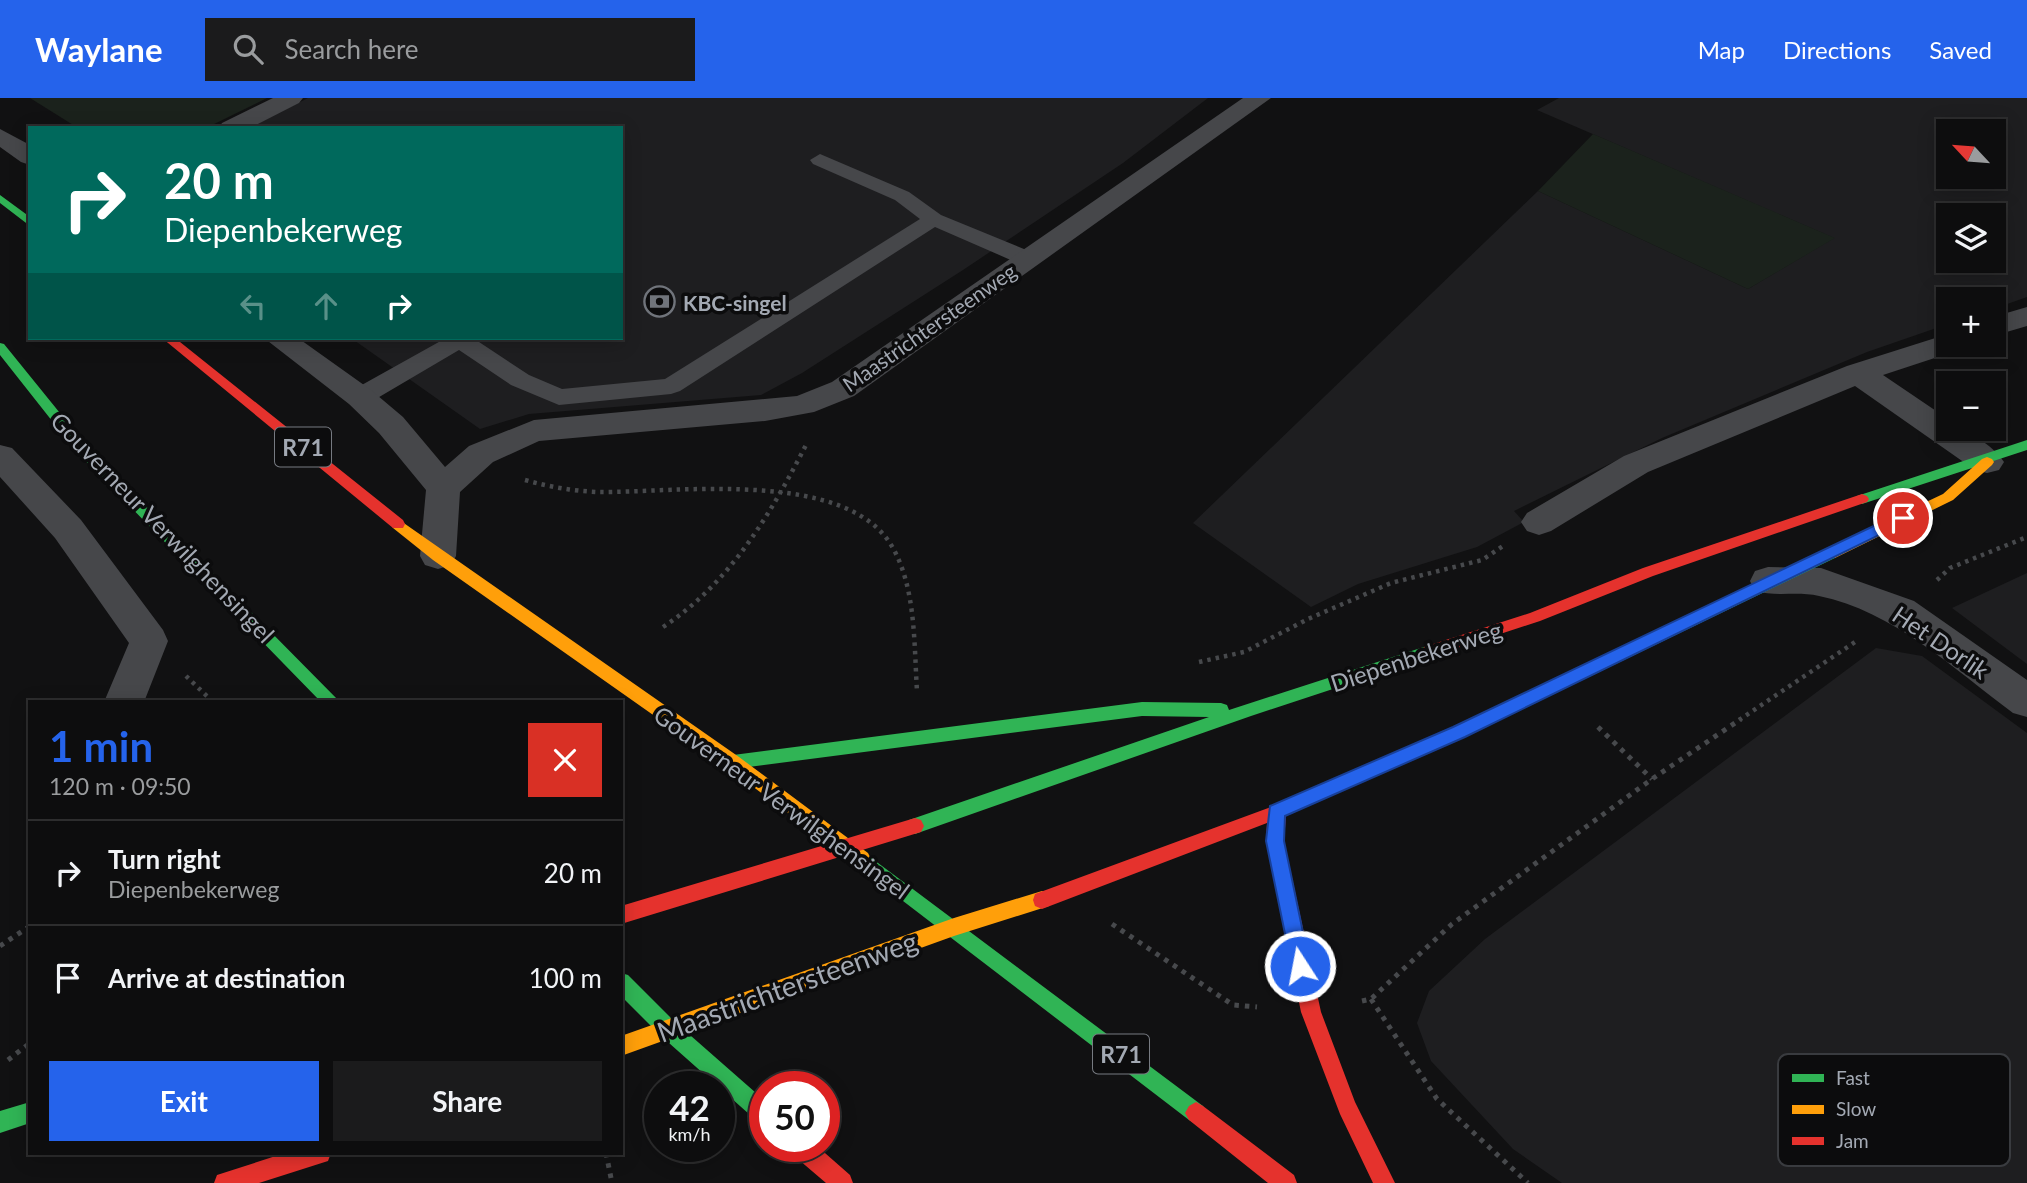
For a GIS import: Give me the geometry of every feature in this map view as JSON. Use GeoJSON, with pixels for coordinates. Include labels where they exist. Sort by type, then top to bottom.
{"type":"FeatureCollection","features":[{"type":"Feature","properties":{"kind":"main road"},"geometry":{"type":"LineString","coordinates":[[0,198],[28,221]]}},
{"type":"Feature","properties":{"kind":"main road","name":"Gouverneur Verwilghensingel"},"geometry":{"type":"LineString","coordinates":[[170,340],[438,556],[733,762],[845,849],[954,927]]}},
{"type":"Feature","properties":{"kind":"main road","name":"Gouverneur Verwilghensingel"},"geometry":{"type":"LineString","coordinates":[[0,347],[80,447],[329,700]]}},
{"type":"Feature","properties":{"kind":"main road","name":"Diepenbekerweg"},"geometry":{"type":"LineString","coordinates":[[845,849],[957,813],[1248,710],[1535,617],[1648,572],[1920,479],[1987,462],[2027,444]]}},
{"type":"Feature","properties":{"kind":"main road","name":"Diepenbekerweg"},"geometry":{"type":"LineString","coordinates":[[954,927],[1064,892],[1277,812],[1471,727],[1948,496],[1987,462]]}},
{"type":"Feature","properties":{"kind":"main road"},"geometry":{"type":"LineString","coordinates":[[733,762],[799,756],[931,735],[1142,709],[1248,710]]}},
{"type":"Feature","properties":{"kind":"main road"},"geometry":{"type":"LineString","coordinates":[[1277,812],[1275,841],[1311,1012],[1347,1107],[1384,1183]]}},
{"type":"Feature","properties":{"kind":"main road"},"geometry":{"type":"LineString","coordinates":[[623,914],[845,849]]}},
{"type":"Feature","properties":{"kind":"main road","name":"Maastrichtersteenweg"},"geometry":{"type":"LineString","coordinates":[[623,1045],[954,927]]}},
{"type":"Feature","properties":{"kind":"main road","name":"R71"},"geometry":{"type":"LineString","coordinates":[[954,927],[1286,1183]]}},
{"type":"Feature","properties":{"kind":"main road"},"geometry":{"type":"LineString","coordinates":[[623,984],[667,1028],[749,1101]]}},
{"type":"Feature","properties":{"kind":"main road"},"geometry":{"type":"LineString","coordinates":[[0,1122],[28,1113]]}},
{"type":"Feature","properties":{"kind":"main road"},"geometry":{"type":"LineString","coordinates":[[225,1183],[314,1155]]}},
{"type":"Feature","properties":{"kind":"main road"},"geometry":{"type":"LineString","coordinates":[[818,1162],[842,1183]]}},
{"type":"Feature","properties":{"kind":"street"},"geometry":{"type":"LineString","coordinates":[[235,126],[291,98]]}},
{"type":"Feature","properties":{"kind":"street","name":"Maastrichtersteenweg"},"geometry":{"type":"LineString","coordinates":[[443,488],[481,454],[534,431],[765,411],[803,405],[843,389],[1259,98]]}},
{"type":"Feature","properties":{"kind":"street"},"geometry":{"type":"LineString","coordinates":[[0,136],[28,157]]}},
{"type":"Feature","properties":{"kind":"street"},"geometry":{"type":"LineString","coordinates":[[2006,323],[2027,316]]}},
{"type":"Feature","properties":{"kind":"street"},"geometry":{"type":"LineString","coordinates":[[282,340],[360,397],[391,425],[443,488],[438,556]]}},
{"type":"Feature","properties":{"kind":"street"},"geometry":{"type":"LineString","coordinates":[[1539,522],[1636,464],[1858,373],[1936,347]]}},
{"type":"Feature","properties":{"kind":"street"},"geometry":{"type":"LineString","coordinates":[[1858,373],[1987,462]]}},
{"type":"Feature","properties":{"kind":"street"},"geometry":{"type":"LineString","coordinates":[[0,456],[68,528],[149,641],[125,700]]}},
{"type":"Feature","properties":{"kind":"street","name":"Het Dorlik"},"geometry":{"type":"LineString","coordinates":[[1768,581],[1821,582],[1901,611],[2027,701]]}},
{"type":"Feature","properties":{"kind":"lane"},"geometry":{"type":"LineString","coordinates":[[812,164],[889,210],[930,217],[1028,259]]}},
{"type":"Feature","properties":{"kind":"lane"},"geometry":{"type":"LineString","coordinates":[[463,340],[520,380],[559,397],[671,386],[930,217]]}},
{"type":"Feature","properties":{"kind":"lane"},"geometry":{"type":"LineString","coordinates":[[360,397],[457,340]]}},
{"type":"Feature","properties":{"kind":"path"},"geometry":{"type":"LineString","coordinates":[[663,627],[688,614],[718,583],[783,491],[814,427],[843,389]]}},
{"type":"Feature","properties":{"kind":"path"},"geometry":{"type":"LineString","coordinates":[[1190,664],[1244,652],[1391,583],[1482,561],[1539,522]]}},
{"type":"Feature","properties":{"kind":"path"},"geometry":{"type":"LineString","coordinates":[[917,688],[930,688]]}},
{"type":"Feature","properties":{"kind":"path"},"geometry":{"type":"LineString","coordinates":[[1598,727],[1651,779]]}},
{"type":"Feature","properties":{"kind":"path"},"geometry":{"type":"LineString","coordinates":[[0,946],[28,927]]}},
{"type":"Feature","properties":{"kind":"path"},"geometry":{"type":"LineString","coordinates":[[1371,999],[1437,1099],[1528,1183]]}},
{"type":"Feature","properties":{"kind":"path"},"geometry":{"type":"LineString","coordinates":[[0,1063],[28,1044]]}},
{"type":"Feature","properties":{"kind":"path"},"geometry":{"type":"LineString","coordinates":[[606,1155],[612,1183]]}},
{"type":"Feature","properties":{"kind":"shaded area"},"geometry":{"type":"Polygon","coordinates":[[[30,98],[267,98],[210,126],[75,126],[30,98]]]}},
{"type":"Feature","properties":{"kind":"shaded area"},"geometry":{"type":"Polygon","coordinates":[[[308,98],[1208,98],[1123,163],[963,270],[802,373],[761,395],[529,414],[480,429],[354,340],[623,340],[623,126],[253,126],[308,98]]]}},
{"type":"Feature","properties":{"kind":"shaded area"},"geometry":{"type":"Polygon","coordinates":[[[1559,98],[2027,98],[2027,297],[2006,304],[2006,287],[1936,287],[1936,328],[1867,352],[1662,438],[1514,511],[1524,522],[1477,547],[1358,584],[1311,607],[1193,523],[1538,191],[1748,289],[1834,238],[1537,110],[1559,98]]]}},
{"type":"Feature","properties":{"kind":"shaded area"},"geometry":{"type":"Polygon","coordinates":[[[1593,134],[1835,238],[1748,289],[1538,191],[1593,134]]]}},
{"type":"Feature","properties":{"kind":"shaded area"},"geometry":{"type":"Polygon","coordinates":[[[2027,573],[2027,664],[1952,608],[2027,573]]]}},
{"type":"Feature","properties":{"kind":"shaded area"},"geometry":{"type":"Polygon","coordinates":[[[1876,648],[1922,656],[2027,733],[2027,1183],[1562,1183],[1513,1149],[1431,1061],[1417,1023],[1429,991],[1485,939],[1876,648]]]}},
{"type":"Feature","properties":{"kind":"traffic: fast"},"geometry":{"type":"LineString","coordinates":[[0,198],[28,221]]}},
{"type":"Feature","properties":{"kind":"traffic: fast"},"geometry":{"type":"LineString","coordinates":[[0,347],[80,447],[330,700]]}},
{"type":"Feature","properties":{"kind":"traffic: fast"},"geometry":{"type":"LineString","coordinates":[[1862,499],[2027,445]]}},
{"type":"Feature","properties":{"kind":"traffic: fast"},"geometry":{"type":"LineString","coordinates":[[1471,726],[1830,554]]}},
{"type":"Feature","properties":{"kind":"traffic: fast"},"geometry":{"type":"LineString","coordinates":[[915,826],[1248,710],[1430,651]]}},
{"type":"Feature","properties":{"kind":"traffic: fast"},"geometry":{"type":"LineString","coordinates":[[733,762],[1142,709],[1221,710]]}},
{"type":"Feature","properties":{"kind":"traffic: fast"},"geometry":{"type":"LineString","coordinates":[[862,859],[1196,1113]]}},
{"type":"Feature","properties":{"kind":"traffic: fast"},"geometry":{"type":"LineString","coordinates":[[623,984],[667,1028],[749,1101]]}},
{"type":"Feature","properties":{"kind":"traffic: fast"},"geometry":{"type":"LineString","coordinates":[[0,1122],[28,1113]]}},
{"type":"Feature","properties":{"kind":"traffic: slow"},"geometry":{"type":"LineString","coordinates":[[1830,554],[1948,497],[1987,462]]}},
{"type":"Feature","properties":{"kind":"traffic: slow"},"geometry":{"type":"LineString","coordinates":[[398,524],[438,556],[733,762],[862,859]]}},
{"type":"Feature","properties":{"kind":"traffic: slow"},"geometry":{"type":"LineString","coordinates":[[623,1045],[954,927],[1042,900]]}},
{"type":"Feature","properties":{"kind":"traffic: jam"},"geometry":{"type":"LineString","coordinates":[[170,340],[398,524]]}},
{"type":"Feature","properties":{"kind":"traffic: jam"},"geometry":{"type":"LineString","coordinates":[[1430,651],[1535,617],[1648,572],[1862,499]]}},
{"type":"Feature","properties":{"kind":"traffic: jam"},"geometry":{"type":"LineString","coordinates":[[1042,900],[1277,812],[1471,726]]}},
{"type":"Feature","properties":{"kind":"traffic: jam"},"geometry":{"type":"LineString","coordinates":[[1277,812],[1275,841],[1311,1012],[1347,1107],[1384,1183]]}},
{"type":"Feature","properties":{"kind":"traffic: jam"},"geometry":{"type":"LineString","coordinates":[[623,914],[915,826]]}},
{"type":"Feature","properties":{"kind":"traffic: jam"},"geometry":{"type":"LineString","coordinates":[[1196,1113],[1286,1183]]}},
{"type":"Feature","properties":{"kind":"traffic: jam"},"geometry":{"type":"LineString","coordinates":[[225,1183],[314,1155]]}},
{"type":"Feature","properties":{"kind":"traffic: jam"},"geometry":{"type":"LineString","coordinates":[[818,1162],[842,1183]]}},
{"type":"Feature","properties":{"kind":"place","name":"KBC-singel"},"geometry":{"type":"Point","coordinates":[660,302]}},
{"type":"Feature","properties":{"kind":"route"},"geometry":{"type":"LineString","coordinates":[[1300,966],[1275,841],[1277,812],[1459,732],[1903,518]]}}]}
